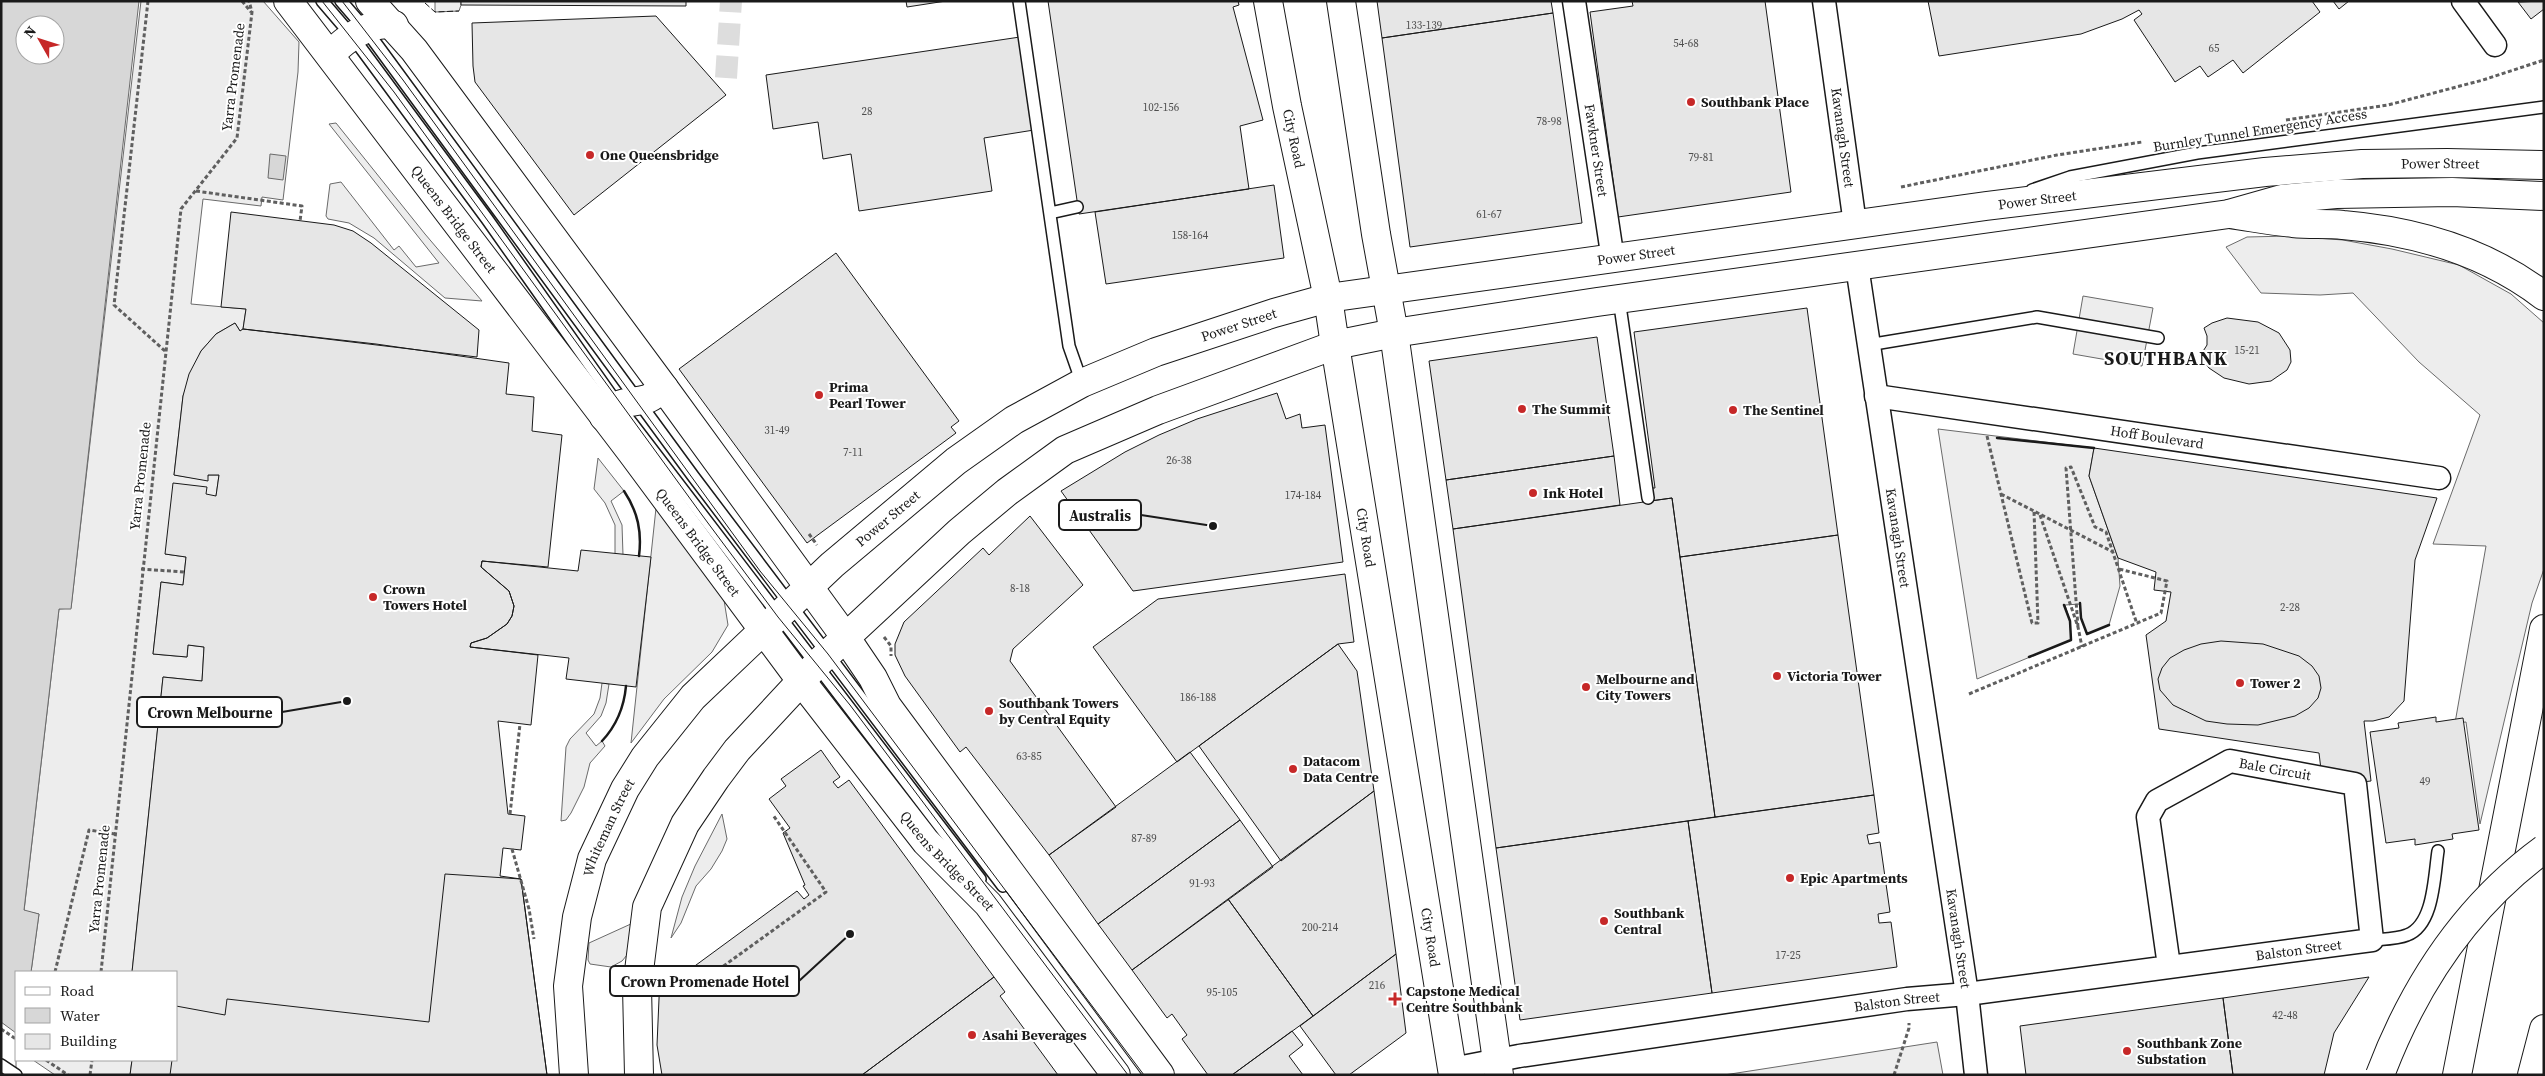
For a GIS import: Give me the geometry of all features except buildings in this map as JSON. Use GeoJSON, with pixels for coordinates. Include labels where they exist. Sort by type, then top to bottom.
{"type":"FeatureCollection","features":[{"type":"Feature","properties":{"kind":"main road","name":"Queens Bridge Street"},"geometry":{"type":"LineString","coordinates":[[288,1],[330,55],[785,610],[823,660],[926,842],[988,904],[1116,1075]]}},
{"type":"Feature","properties":{"kind":"main road","name":"Queens Bridge Street"},"geometry":{"type":"LineString","coordinates":[[370,1],[394,26],[664,388],[785,610],[823,660],[873,678],[886,706],[1160,1075]]}},
{"type":"Feature","properties":{"kind":"main road","name":"City Road"},"geometry":{"type":"LineString","coordinates":[[1268,1],[1287,106],[1328,298],[1452,1072]]}},
{"type":"Feature","properties":{"kind":"main road"},"geometry":{"type":"LineString","coordinates":[[1341,1],[1376,234],[1394,333],[1499,1068]]}},
{"type":"Feature","properties":{"kind":"main road"},"geometry":{"type":"LineString","coordinates":[[330,55],[359,33],[381,24],[394,26]]}},
{"type":"Feature","properties":{"kind":"main road","name":"Power Street"},"geometry":{"type":"LineString","coordinates":[[785,610],[956,461],[1014,420],[1082,383],[1156,352],[1274,313],[1328,298],[1612,260],[1986,206],[2265,172],[2362,164],[2447,162],[2544,165]]}},
{"type":"Feature","properties":{"kind":"main road","name":"Power Street"},"geometry":{"type":"LineString","coordinates":[[823,660],[959,532],[1007,492],[1065,450],[1158,410],[1259,375],[1335,345],[1394,333],[1619,299],[2229,214],[2282,199],[2336,194],[2452,192],[2544,196]]}},
{"type":"Feature","properties":{"kind":"main road"},"geometry":{"type":"LineString","coordinates":[[2229,214],[2294,223],[2340,224],[2387,230],[2426,238],[2467,252],[2503,270],[2544,296]]}},
{"type":"Feature","properties":{"kind":"main road","name":"Kavanagh Street"},"geometry":{"type":"LineString","coordinates":[[1855,224],[1857,266]]}},
{"type":"Feature","properties":{"kind":"main road","name":"Fawkner Street"},"geometry":{"type":"LineString","coordinates":[[1612,260],[1619,299]]}},
{"type":"Feature","properties":{"kind":"main road"},"geometry":{"type":"LineString","coordinates":[[619,407],[648,399],[664,388]]}},
{"type":"Feature","properties":{"kind":"main road","name":"Whiteman Street"},"geometry":{"type":"LineString","coordinates":[[574,1075],[568,986],[577,917],[592,859],[625,789],[668,726],[706,684],[785,610]]}},
{"type":"Feature","properties":{"kind":"main road"},"geometry":{"type":"LineString","coordinates":[[2456,1068],[2544,628]]}},
{"type":"Feature","properties":{"kind":"main road"},"geometry":{"type":"LineString","coordinates":[[639,1075],[637,987],[647,907],[685,824],[737,750],[823,660]]}},
{"type":"Feature","properties":{"kind":"main road"},"geometry":{"type":"LineString","coordinates":[[2380,1075],[2408,1009],[2455,935],[2484,900],[2544,849]]}},
{"type":"Feature","properties":{"kind":"main road"},"geometry":{"type":"LineString","coordinates":[[2532,1075],[2544,1029]]}},
{"type":"Feature","properties":{"kind":"street","name":"Fawkner Street"},"geometry":{"type":"LineString","coordinates":[[1574,1],[1612,260]]}},
{"type":"Feature","properties":{"kind":"street","name":"Kavanagh Street"},"geometry":{"type":"LineString","coordinates":[[1824,1],[1855,224]]}},
{"type":"Feature","properties":{"kind":"street"},"geometry":{"type":"LineString","coordinates":[[2462,1],[2495,45]]}},
{"type":"Feature","properties":{"kind":"street","name":"Kavanagh Street"},"geometry":{"type":"LineString","coordinates":[[1857,266],[1967,994],[1976,1075]]}},
{"type":"Feature","properties":{"kind":"street","name":"Hoff Boulevard"},"geometry":{"type":"LineString","coordinates":[[1876,396],[2438,478]]}},
{"type":"Feature","properties":{"kind":"street","name":"Bale Circuit"},"geometry":{"type":"LineString","coordinates":[[2168,966],[2148,817],[2156,801],[2230,761],[2355,784],[2372,940]]}},
{"type":"Feature","properties":{"kind":"street","name":"Balston Street"},"geometry":{"type":"LineString","coordinates":[[1452,1072],[1499,1068],[1519,1056],[1907,999],[1967,994],[2372,940]]}},
{"type":"Feature","properties":{"kind":"lane","name":"Queens Bridge Street"},"geometry":{"type":"LineString","coordinates":[[322,1],[359,33],[619,407]]}},
{"type":"Feature","properties":{"kind":"lane","name":"Queens Bridge Street"},"geometry":{"type":"LineString","coordinates":[[342,1],[359,33],[619,407],[785,610]]}},
{"type":"Feature","properties":{"kind":"lane"},"geometry":{"type":"LineString","coordinates":[[1019,1],[1069,346],[1082,383]]}},
{"type":"Feature","properties":{"kind":"lane","name":"Burnley Tunnel Emergency Access"},"geometry":{"type":"LineString","coordinates":[[1986,206],[2070,178],[2188,155],[2408,123],[2544,107]]}},
{"type":"Feature","properties":{"kind":"lane"},"geometry":{"type":"LineString","coordinates":[[1050,213],[1077,207]]}},
{"type":"Feature","properties":{"kind":"lane"},"geometry":{"type":"LineString","coordinates":[[1619,299],[1648,498]]}},
{"type":"Feature","properties":{"kind":"lane"},"geometry":{"type":"LineString","coordinates":[[1868,345],[2036,317],[2158,338]]}},
{"type":"Feature","properties":{"kind":"lane","name":"Queens Bridge Street"},"geometry":{"type":"LineString","coordinates":[[823,660],[1013,900]]}},
{"type":"Feature","properties":{"kind":"lane","name":"Queens Bridge Street"},"geometry":{"type":"LineString","coordinates":[[823,660],[1127,1075]]}},
{"type":"Feature","properties":{"kind":"lane"},"geometry":{"type":"LineString","coordinates":[[2372,940],[2406,936],[2419,928],[2427,917],[2438,852]]}},
{"type":"Feature","properties":{"kind":"lane"},"geometry":{"type":"LineString","coordinates":[[1110,1027],[1146,1075]]}},
{"type":"Feature","properties":{"kind":"lane"},"geometry":{"type":"LineString","coordinates":[[1,1065],[16,1075]]}},
{"type":"Feature","properties":{"kind":"path"},"geometry":{"type":"LineString","coordinates":[[148,1],[114,305],[165,351]]}},
{"type":"Feature","properties":{"kind":"path"},"geometry":{"type":"LineString","coordinates":[[242,1],[252,12]]}},
{"type":"Feature","properties":{"kind":"path","name":"Yarra Promenade"},"geometry":{"type":"LineString","coordinates":[[101,971],[141,569],[181,209],[238,138],[252,12],[249,1]]}},
{"type":"Feature","properties":{"kind":"path"},"geometry":{"type":"LineString","coordinates":[[2280,121],[2388,105],[2483,80],[2544,60]]}},
{"type":"Feature","properties":{"kind":"path"},"geometry":{"type":"LineString","coordinates":[[1902,187],[2057,156],[2144,142]]}},
{"type":"Feature","properties":{"kind":"path"},"geometry":{"type":"LineString","coordinates":[[196,191],[302,206],[300,221]]}},
{"type":"Feature","properties":{"kind":"path"},"geometry":{"type":"LineString","coordinates":[[1982,412],[2032,623],[2038,623],[2034,512]]}},
{"type":"Feature","properties":{"kind":"path"},"geometry":{"type":"LineString","coordinates":[[2082,647],[2078,627],[2066,468],[2071,467],[2095,528],[2106,532],[2137,624]]}},
{"type":"Feature","properties":{"kind":"path"},"geometry":{"type":"LineString","coordinates":[[2001,494],[2113,552]]}},
{"type":"Feature","properties":{"kind":"path"},"geometry":{"type":"LineString","coordinates":[[2040,515],[2078,627]]}},
{"type":"Feature","properties":{"kind":"path"},"geometry":{"type":"LineString","coordinates":[[141,569],[184,572]]}},
{"type":"Feature","properties":{"kind":"path"},"geometry":{"type":"LineString","coordinates":[[1969,694],[2162,613],[2167,581],[2118,569]]}},
{"type":"Feature","properties":{"kind":"path"},"geometry":{"type":"LineString","coordinates":[[510,814],[520,724]]}},
{"type":"Feature","properties":{"kind":"path"},"geometry":{"type":"LineString","coordinates":[[718,970],[826,892],[773,815]]}},
{"type":"Feature","properties":{"kind":"path"},"geometry":{"type":"LineString","coordinates":[[55,971],[89,830],[115,834]]}},
{"type":"Feature","properties":{"kind":"path"},"geometry":{"type":"LineString","coordinates":[[512,849],[529,909],[534,939]]}},
{"type":"Feature","properties":{"kind":"path"},"geometry":{"type":"LineString","coordinates":[[1894,1075],[1909,1028]]}},
{"type":"Feature","properties":{"kind":"path"},"geometry":{"type":"LineString","coordinates":[[1,1029],[15,1038]]}},
{"type":"Feature","properties":{"kind":"path"},"geometry":{"type":"LineString","coordinates":[[47,1061],[68,1075]]}},
{"type":"Feature","properties":{"kind":"path"},"geometry":{"type":"LineString","coordinates":[[90,1075],[92,1061]]}},
{"type":"Feature","properties":{"kind":"shaded area"},"geometry":{"type":"Polygon","coordinates":[[[141,1],[263,1],[299,42],[298,72],[283,200],[262,197],[261,206],[203,199],[191,304],[246,309],[243,329],[240,331],[235,323],[216,334],[201,351],[183,396],[174,475],[207,480],[208,475],[219,475],[216,496],[165,554],[186,557],[183,585],[161,582],[153,654],[187,657],[188,645],[204,647],[202,681],[163,677],[132,971],[31,971],[39,914],[24,911],[59,609],[71,608],[141,1]]]}},
{"type":"Feature","properties":{"kind":"shaded area"},"geometry":{"type":"Polygon","coordinates":[[[435,1],[461,1],[461,5],[459,11],[435,12],[435,1]]]}},
{"type":"Feature","properties":{"kind":"shaded area"},"geometry":{"type":"Polygon","coordinates":[[[336,123],[425,234],[482,301],[445,298],[374,238],[349,223],[328,219],[326,216],[330,184],[341,182],[394,250],[399,246],[416,267],[439,263],[329,124],[336,123]]]}},
{"type":"Feature","properties":{"kind":"shaded area"},"geometry":{"type":"Polygon","coordinates":[[[2289,236],[2343,240],[2392,249],[2459,265],[2511,294],[2544,323],[2544,569],[2532,603],[2480,824],[2466,722],[2455,723],[2486,546],[2433,544],[2480,415],[2419,362],[2353,293],[2320,295],[2261,293],[2226,247],[2247,237],[2289,236]]]}},
{"type":"Feature","properties":{"kind":"shaded area"},"geometry":{"type":"Polygon","coordinates":[[[2083,296],[2153,308],[2142,366],[2073,354],[2083,296]]]}},
{"type":"Feature","properties":{"kind":"shaded area"},"geometry":{"type":"Polygon","coordinates":[[[1938,429],[2094,448],[2089,476],[2118,558],[2120,586],[2109,625],[2087,634],[2081,618],[2080,604],[2065,605],[2070,621],[2071,640],[1977,679],[1938,429]]]}},
{"type":"Feature","properties":{"kind":"shaded area"},"geometry":{"type":"Polygon","coordinates":[[[598,458],[624,491],[611,501],[622,525],[623,555],[615,554],[615,525],[605,503],[594,489],[598,458]]]}},
{"type":"Feature","properties":{"kind":"shaded area"},"geometry":{"type":"Polygon","coordinates":[[[656,508],[724,600],[728,625],[712,652],[664,699],[631,743],[656,508]]]}},
{"type":"Feature","properties":{"kind":"shaded area"},"geometry":{"type":"Polygon","coordinates":[[[602,683],[609,684],[606,703],[601,716],[586,733],[596,746],[602,741],[605,746],[590,763],[584,787],[571,813],[566,820],[561,821],[566,747],[570,739],[594,714],[600,698],[602,683]]]}},
{"type":"Feature","properties":{"kind":"shaded area"},"geometry":{"type":"Polygon","coordinates":[[[722,814],[727,839],[711,869],[696,886],[681,923],[671,938],[682,897],[695,866],[722,814]]]}},
{"type":"Feature","properties":{"kind":"shaded area"},"geometry":{"type":"Polygon","coordinates":[[[633,923],[627,955],[622,961],[611,967],[590,964],[588,960],[589,943],[633,923]]]}},
{"type":"Feature","properties":{"kind":"shaded area"},"geometry":{"type":"Polygon","coordinates":[[[1937,1042],[1943,1075],[1724,1075],[1937,1042]]]}},
{"type":"Feature","properties":{"kind":"shaded area"},"geometry":{"type":"Polygon","coordinates":[[[34,1061],[132,1061],[130,1075],[55,1075],[34,1061]]]}},
{"type":"Feature","properties":{"kind":"water"},"geometry":{"type":"Polygon","coordinates":[[[1,1],[139,1],[71,609],[59,609],[24,910],[39,914],[31,971],[15,971],[15,1051],[1,1075],[1,1]]]}},
{"type":"Feature","properties":{"kind":"water"},"geometry":{"type":"Polygon","coordinates":[[[270,154],[286,156],[283,180],[268,178],[270,154]]]}},
{"type":"Feature","properties":{"kind":"pier"},"geometry":{"type":"Polygon","coordinates":[[[1,1022],[15,1032],[16,1075],[1,1075],[1,1022]]]}},
{"type":"Feature","properties":{"kind":"tunnel"},"geometry":{"type":"LineString","coordinates":[[726,78],[731,1]]}},
{"type":"Feature","properties":{"kind":"tram line"},"geometry":{"type":"LineString","coordinates":[[322,1],[394,92],[778,617],[850,705],[1128,1075]]}},
{"type":"Feature","properties":{"kind":"tram line"},"geometry":{"type":"LineString","coordinates":[[342,1],[403,80],[760,571],[828,654],[1144,1075]]}},
{"type":"Feature","properties":{"kind":"fence"},"geometry":{"type":"LineString","coordinates":[[425,3],[435,12],[459,11]]}},
{"type":"Feature","properties":{"kind":"wall"},"geometry":{"type":"LineString","coordinates":[[1997,438],[2094,448]]}},
{"type":"Feature","properties":{"kind":"wall"},"geometry":{"type":"LineString","coordinates":[[624,491],[633,507],[638,522],[639,556]]}},
{"type":"Feature","properties":{"kind":"wall"},"geometry":{"type":"LineString","coordinates":[[2080,603],[2081,618],[2087,634],[2109,625]]}},
{"type":"Feature","properties":{"kind":"wall"},"geometry":{"type":"LineString","coordinates":[[2029,657],[2071,640],[2070,621],[2064,605]]}},
{"type":"Feature","properties":{"kind":"wall"},"geometry":{"type":"LineString","coordinates":[[602,741],[612,729],[619,716],[624,702],[626,686]]}},
{"type":"Feature","properties":{"kind":"place","name":"Southbank Place"},"geometry":{"type":"Point","coordinates":[1691,102]}},
{"type":"Feature","properties":{"kind":"place","name":"One Queensbridge"},"geometry":{"type":"Point","coordinates":[590,155]}},
{"type":"Feature","properties":{"kind":"place","name":"Prima Pearl Tower"},"geometry":{"type":"Point","coordinates":[819,395]}},
{"type":"Feature","properties":{"kind":"place","name":"The Summit"},"geometry":{"type":"Point","coordinates":[1522,409]}},
{"type":"Feature","properties":{"kind":"place","name":"The Sentinel"},"geometry":{"type":"Point","coordinates":[1733,410]}},
{"type":"Feature","properties":{"kind":"place","name":"Ink Hotel"},"geometry":{"type":"Point","coordinates":[1533,493]}},
{"type":"Feature","properties":{"kind":"place","name":"Australis"},"geometry":{"type":"Point","coordinates":[1213,526]}},
{"type":"Feature","properties":{"kind":"place","name":"Crown Towers Hotel"},"geometry":{"type":"Point","coordinates":[373,597]}},
{"type":"Feature","properties":{"kind":"place","name":"Victoria Tower"},"geometry":{"type":"Point","coordinates":[1777,676]}},
{"type":"Feature","properties":{"kind":"place","name":"Tower 2"},"geometry":{"type":"Point","coordinates":[2240,683]}},
{"type":"Feature","properties":{"kind":"place","name":"Melbourne and City Towers"},"geometry":{"type":"Point","coordinates":[1586,687]}},
{"type":"Feature","properties":{"kind":"place","name":"Crown Melbourne"},"geometry":{"type":"Point","coordinates":[347,701]}},
{"type":"Feature","properties":{"kind":"place","name":"Southbank Towers by Central Equity"},"geometry":{"type":"Point","coordinates":[989,711]}},
{"type":"Feature","properties":{"kind":"place","name":"Datacom Data Centre"},"geometry":{"type":"Point","coordinates":[1293,769]}},
{"type":"Feature","properties":{"kind":"place","name":"Epic Apartments"},"geometry":{"type":"Point","coordinates":[1790,878]}},
{"type":"Feature","properties":{"kind":"place","name":"Southbank Central"},"geometry":{"type":"Point","coordinates":[1604,921]}},
{"type":"Feature","properties":{"kind":"place","name":"Crown Promenade Hotel"},"geometry":{"type":"Point","coordinates":[850,934]}},
{"type":"Feature","properties":{"kind":"place","name":"Capstone Medical Centre Southbank"},"geometry":{"type":"Point","coordinates":[1395,999]}},
{"type":"Feature","properties":{"kind":"place","name":"Asahi Beverages"},"geometry":{"type":"Point","coordinates":[972,1035]}},
{"type":"Feature","properties":{"kind":"place","name":"Southbank Zone Substation"},"geometry":{"type":"Point","coordinates":[2127,1051]}},
{"type":"Feature","properties":{"kind":"district","name":"SOUTHBANK"},"geometry":{"type":"Point","coordinates":[2166,358]}}]}
